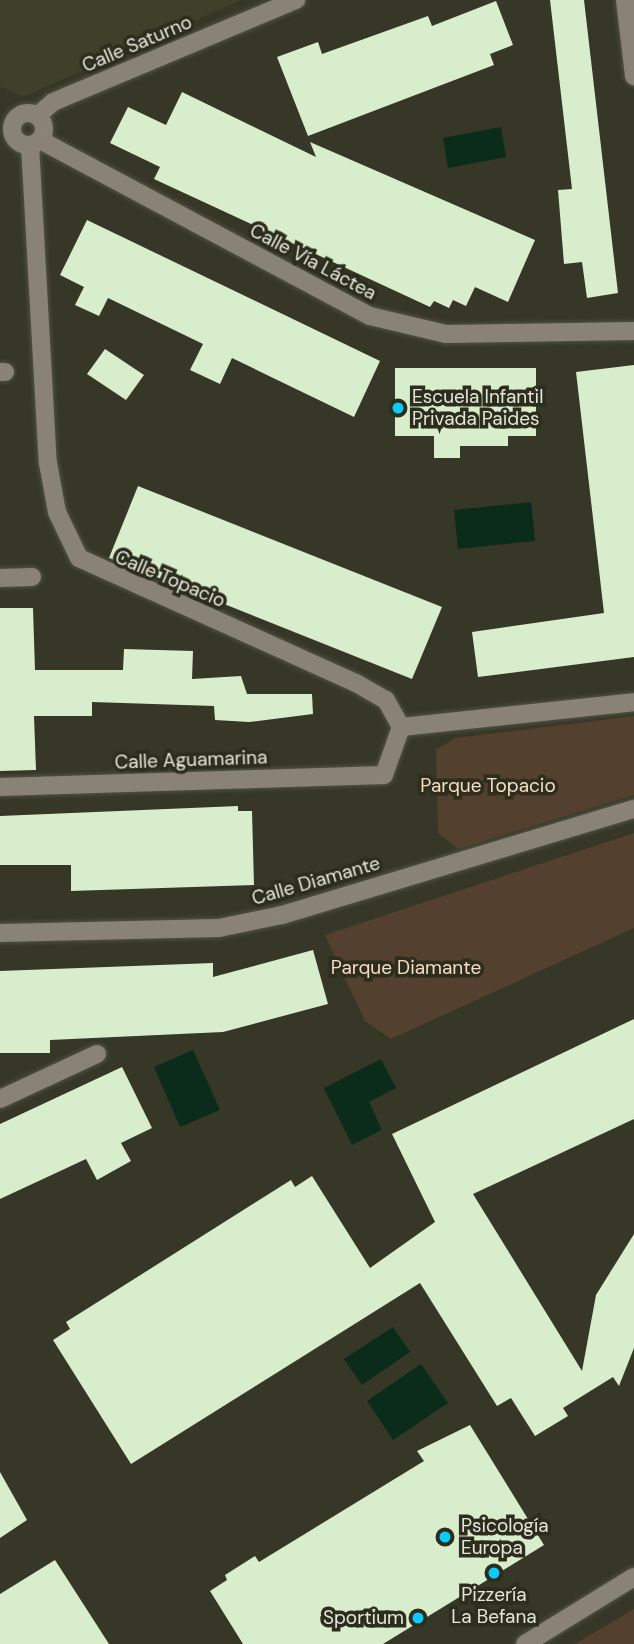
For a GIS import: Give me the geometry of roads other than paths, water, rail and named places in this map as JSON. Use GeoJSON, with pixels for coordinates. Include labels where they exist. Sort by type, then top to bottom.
{"type":"FeatureCollection","features":[{"type":"Feature","properties":{"kind":"street","name":"Calle Saturno"},"geometry":{"type":"LineString","coordinates":[[37,116],[53,102],[296,0]]}},
{"type":"Feature","properties":{"kind":"street"},"geometry":{"type":"LineString","coordinates":[[625,0],[634,76]]}},
{"type":"Feature","properties":{"kind":"street"},"geometry":{"type":"LineString","coordinates":[[8,116],[37,116],[44,130],[21,142],[8,116]]}},
{"type":"Feature","properties":{"kind":"street","name":"Calle Vía Láctea"},"geometry":{"type":"LineString","coordinates":[[21,142],[370,316],[446,334],[634,331]]}},
{"type":"Feature","properties":{"kind":"street","name":"Calle Topacio"},"geometry":{"type":"LineString","coordinates":[[21,142],[48,464],[57,512],[79,558],[100,573],[356,683],[386,700],[401,727]]}},
{"type":"Feature","properties":{"kind":"street"},"geometry":{"type":"LineString","coordinates":[[0,578],[32,577]]}},
{"type":"Feature","properties":{"kind":"street"},"geometry":{"type":"LineString","coordinates":[[401,727],[634,702]]}},
{"type":"Feature","properties":{"kind":"street","name":"Calle Aguamarina"},"geometry":{"type":"LineString","coordinates":[[0,786],[384,775],[401,727]]}},
{"type":"Feature","properties":{"kind":"street","name":"Calle Diamante"},"geometry":{"type":"LineString","coordinates":[[0,933],[219,928],[382,884],[634,809]]}},
{"type":"Feature","properties":{"kind":"street"},"geometry":{"type":"LineString","coordinates":[[0,1100],[97,1054]]}},
{"type":"Feature","properties":{"kind":"street"},"geometry":{"type":"LineString","coordinates":[[525,1644],[634,1577]]}},
{"type":"Feature","properties":{"kind":"place","name":"Escuela Infantil Privada Paides"},"geometry":{"type":"Point","coordinates":[398,408]}},
{"type":"Feature","properties":{"kind":"place","name":"Psicología Europa"},"geometry":{"type":"Point","coordinates":[445,1537]}},
{"type":"Feature","properties":{"kind":"place","name":"Pizzería La Befana"},"geometry":{"type":"Point","coordinates":[494,1573]}},
{"type":"Feature","properties":{"kind":"place","name":"Sportium"},"geometry":{"type":"Point","coordinates":[418,1618]}},
{"type":"Feature","properties":{"kind":"park label","name":"Parque Topacio"},"geometry":{"type":"Point","coordinates":[488,786]}},
{"type":"Feature","properties":{"kind":"park label","name":"Parque Diamante"},"geometry":{"type":"Point","coordinates":[406,968]}}]}
